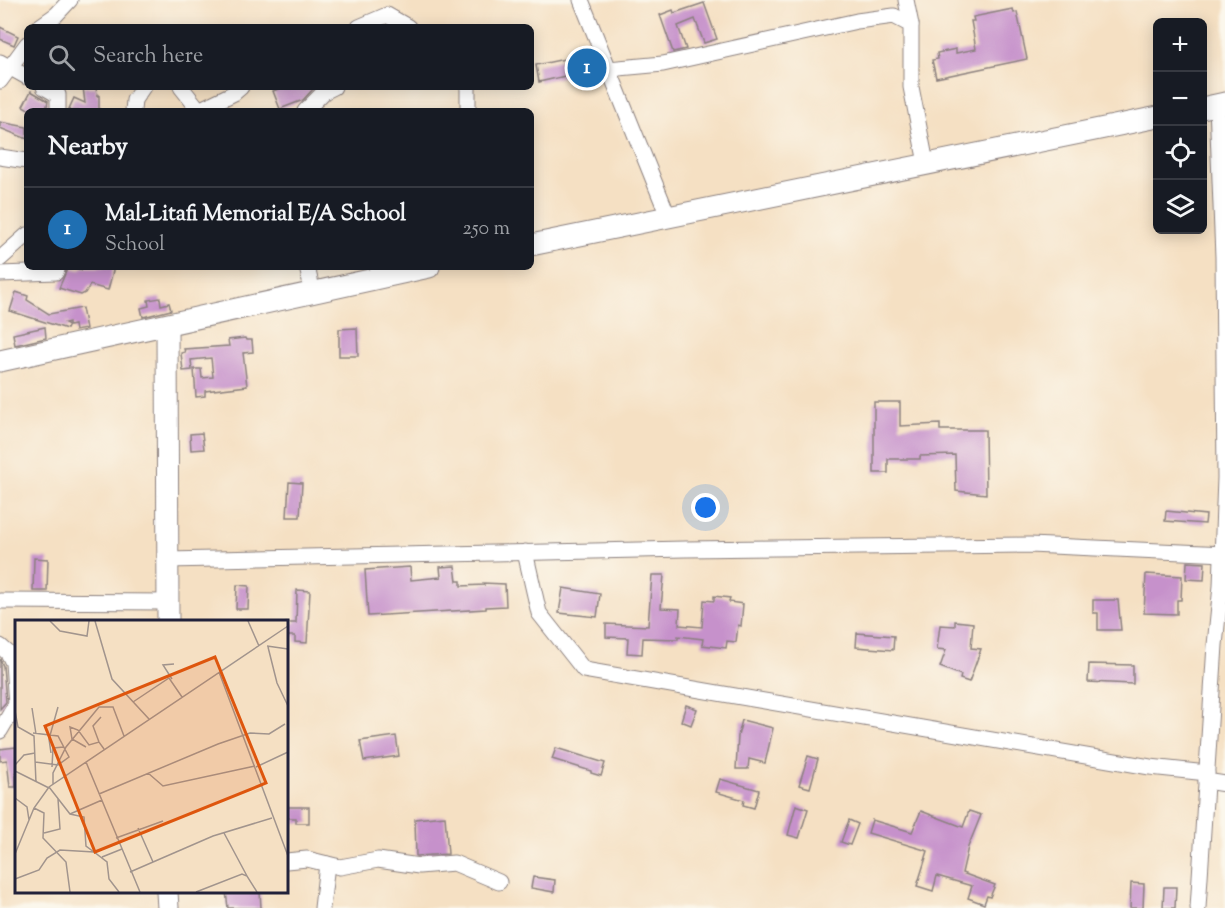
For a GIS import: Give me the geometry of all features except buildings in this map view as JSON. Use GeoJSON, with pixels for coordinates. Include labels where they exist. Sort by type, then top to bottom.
{"type":"FeatureCollection","features":[{"type":"Feature","properties":{"kind":"main road"},"geometry":{"type":"LineString","coordinates":[[534,244],[1153,118]]}},
{"type":"Feature","properties":{"kind":"main road"},"geometry":{"type":"LineString","coordinates":[[0,361],[416,270]]}},
{"type":"Feature","properties":{"kind":"main road"},"geometry":{"type":"LineString","coordinates":[[167,325],[168,612]]}},
{"type":"Feature","properties":{"kind":"main road"},"geometry":{"type":"LineString","coordinates":[[167,893],[168,908]]}},
{"type":"Feature","properties":{"kind":"street"},"geometry":{"type":"LineString","coordinates":[[43,24],[56,15],[70,0]]}},
{"type":"Feature","properties":{"kind":"street"},"geometry":{"type":"LineString","coordinates":[[581,0],[668,216]]}},
{"type":"Feature","properties":{"kind":"street"},"geometry":{"type":"LineString","coordinates":[[906,0],[911,25],[911,87],[926,163]]}},
{"type":"Feature","properties":{"kind":"street"},"geometry":{"type":"LineString","coordinates":[[366,24],[387,15],[403,24]]}},
{"type":"Feature","properties":{"kind":"street"},"geometry":{"type":"LineString","coordinates":[[608,69],[663,64],[875,18],[894,16],[911,25]]}},
{"type":"Feature","properties":{"kind":"street"},"geometry":{"type":"LineString","coordinates":[[0,81],[5,65],[24,47]]}},
{"type":"Feature","properties":{"kind":"street"},"geometry":{"type":"LineString","coordinates":[[5,65],[24,75]]}},
{"type":"Feature","properties":{"kind":"street"},"geometry":{"type":"LineString","coordinates":[[49,90],[58,95],[58,108]]}},
{"type":"Feature","properties":{"kind":"street"},"geometry":{"type":"LineString","coordinates":[[133,108],[134,100],[141,90]]}},
{"type":"Feature","properties":{"kind":"street"},"geometry":{"type":"LineString","coordinates":[[183,90],[197,108]]}},
{"type":"Feature","properties":{"kind":"street"},"geometry":{"type":"LineString","coordinates":[[203,108],[238,90]]}},
{"type":"Feature","properties":{"kind":"street"},"geometry":{"type":"LineString","coordinates":[[308,108],[328,90]]}},
{"type":"Feature","properties":{"kind":"street"},"geometry":{"type":"LineString","coordinates":[[468,90],[468,108]]}},
{"type":"Feature","properties":{"kind":"street"},"geometry":{"type":"LineString","coordinates":[[1198,908],[1221,586],[1225,466],[1223,257],[1215,105]]}},
{"type":"Feature","properties":{"kind":"street"},"geometry":{"type":"LineString","coordinates":[[0,157],[24,161]]}},
{"type":"Feature","properties":{"kind":"street"},"geometry":{"type":"LineString","coordinates":[[0,259],[24,238]]}},
{"type":"Feature","properties":{"kind":"street"},"geometry":{"type":"LineString","coordinates":[[0,274],[56,272],[57,270]]}},
{"type":"Feature","properties":{"kind":"street"},"geometry":{"type":"LineString","coordinates":[[308,270],[313,293]]}},
{"type":"Feature","properties":{"kind":"street"},"geometry":{"type":"LineString","coordinates":[[167,560],[1030,545],[1223,553]]}},
{"type":"Feature","properties":{"kind":"street"},"geometry":{"type":"LineString","coordinates":[[525,552],[539,613],[584,670],[1207,777],[1225,784]]}},
{"type":"Feature","properties":{"kind":"street"},"geometry":{"type":"LineString","coordinates":[[0,601],[168,612]]}},
{"type":"Feature","properties":{"kind":"street"},"geometry":{"type":"LineString","coordinates":[[0,646],[8,653],[13,663],[15,690]]}},
{"type":"Feature","properties":{"kind":"street"},"geometry":{"type":"LineString","coordinates":[[0,731],[15,706]]}},
{"type":"Feature","properties":{"kind":"street"},"geometry":{"type":"LineString","coordinates":[[288,861],[306,859],[340,867],[378,860],[419,866],[454,863],[499,882]]}},
{"type":"Feature","properties":{"kind":"street"},"geometry":{"type":"LineString","coordinates":[[322,908],[327,864]]}},
{"type":"Feature","properties":{"kind":"place","name":"Mal-Litafi Memorial E/A School"},"geometry":{"type":"Point","coordinates":[587,68]}}]}
